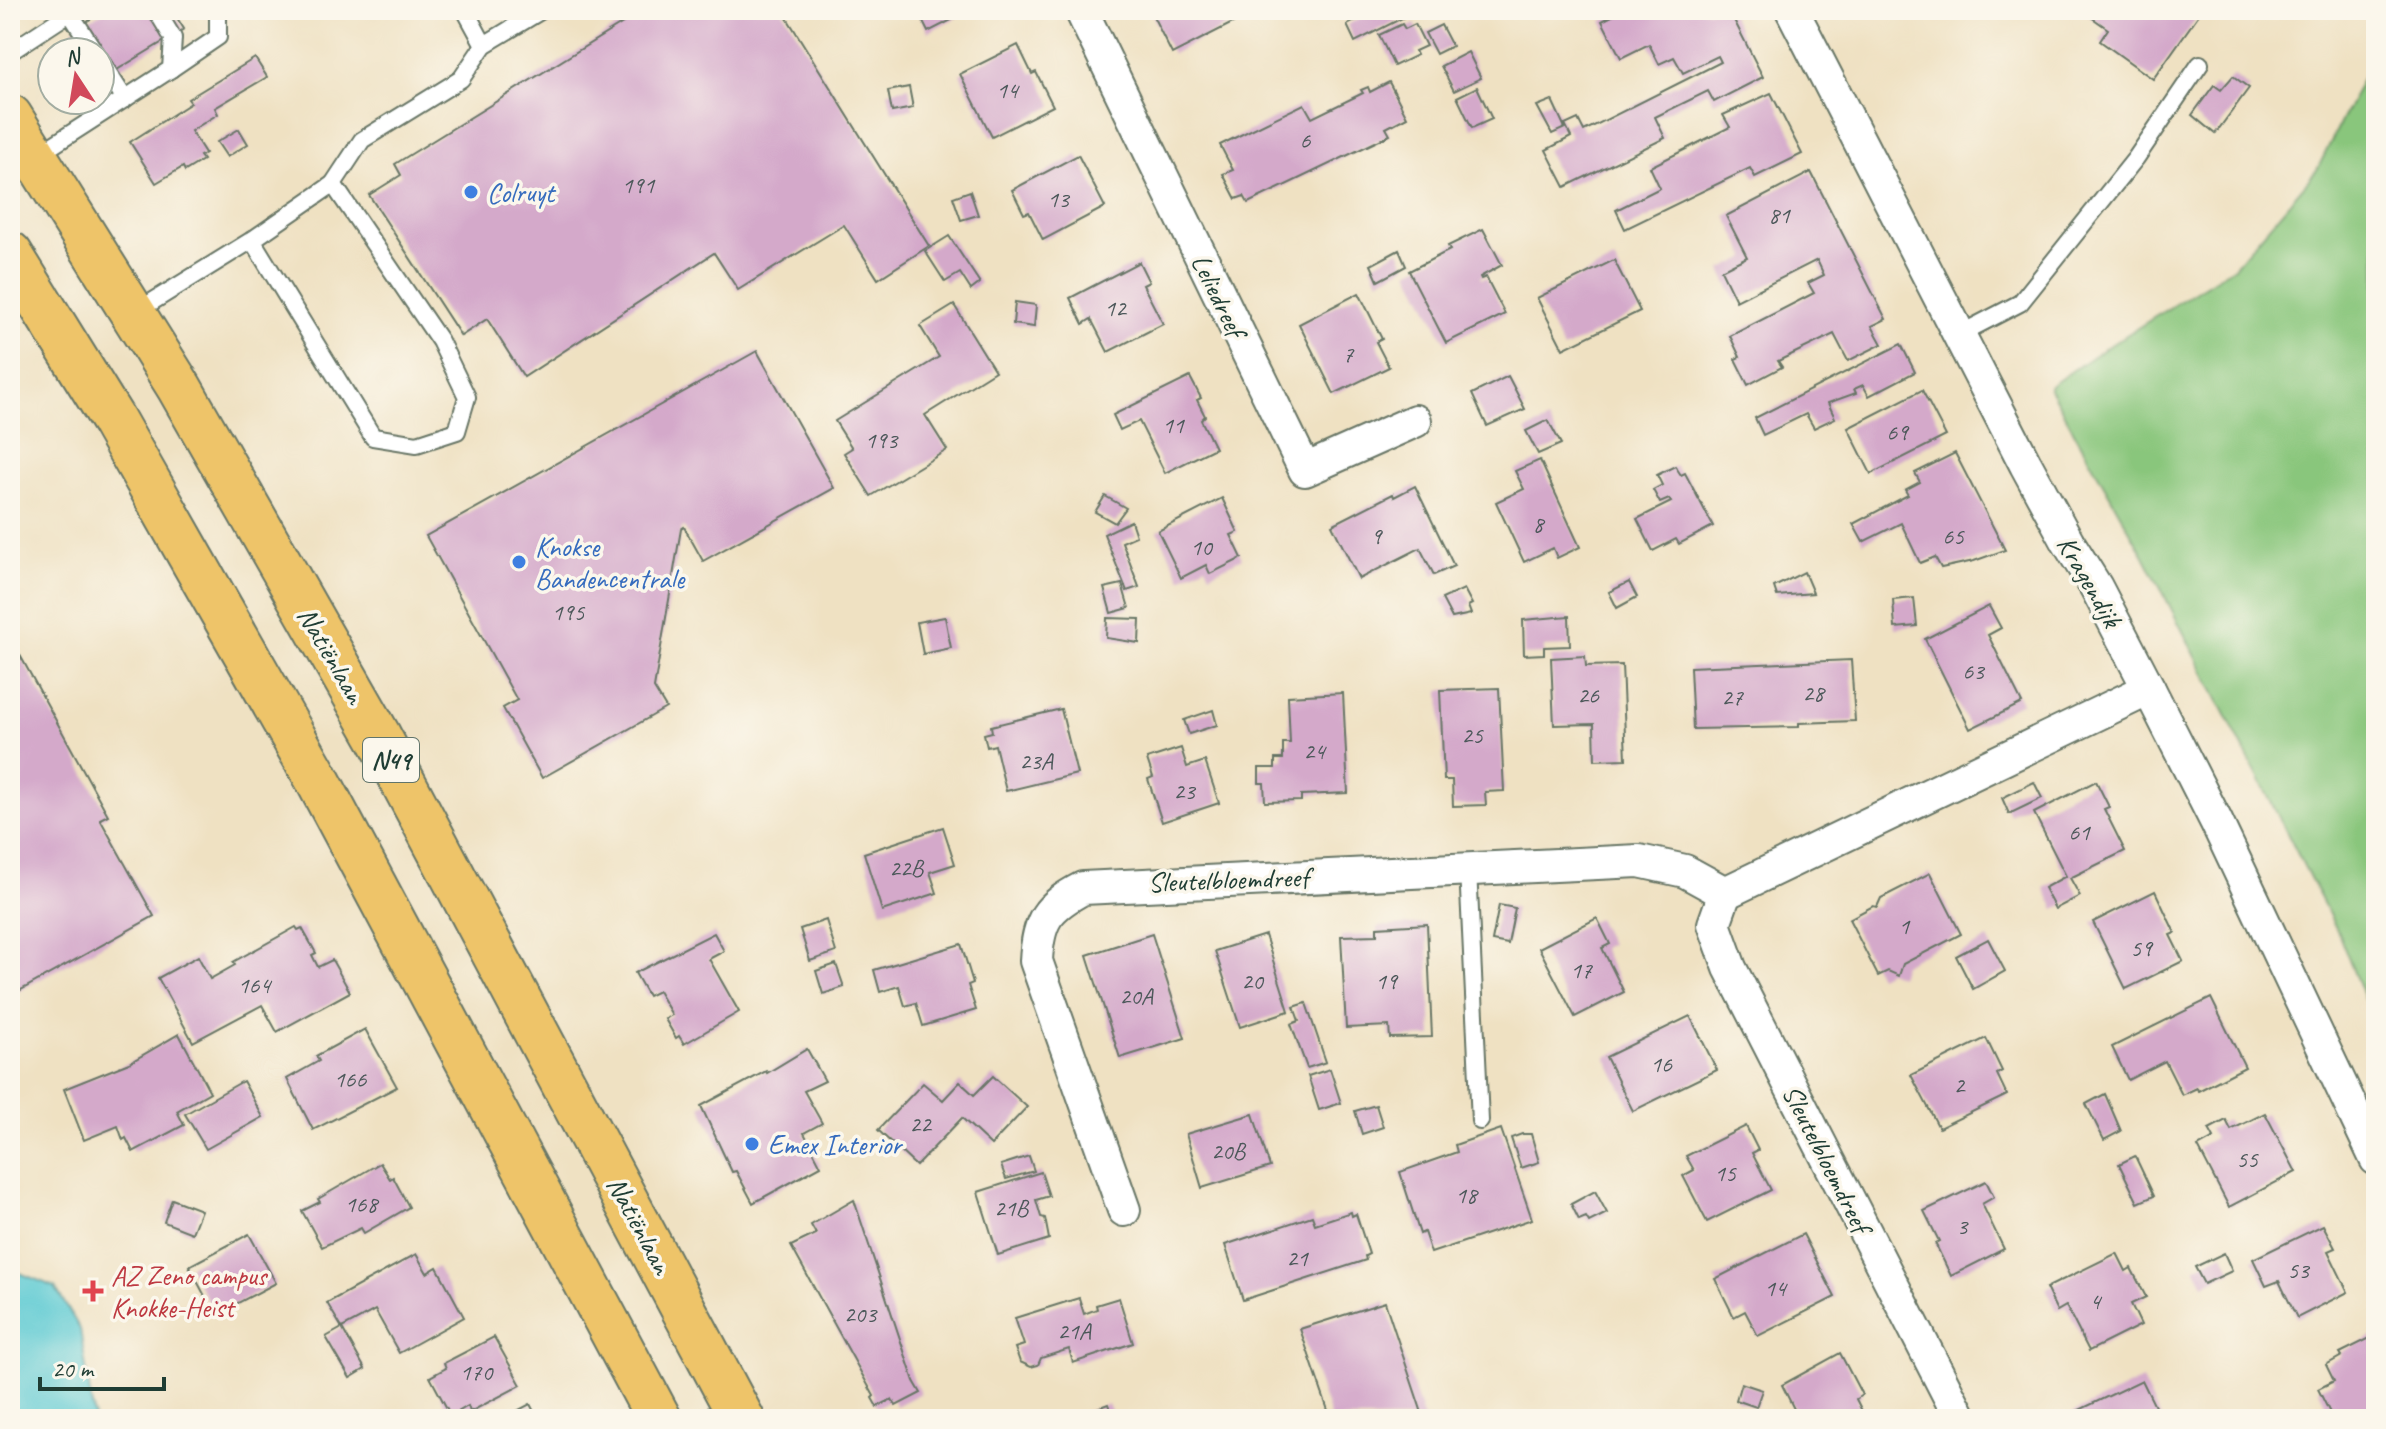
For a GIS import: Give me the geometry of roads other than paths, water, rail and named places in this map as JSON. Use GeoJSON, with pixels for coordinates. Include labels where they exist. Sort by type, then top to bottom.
{"type":"FeatureCollection","features":[{"type":"Feature","properties":{"kind":"main road","name":"Natiënlaan"},"geometry":{"type":"LineString","coordinates":[[10,117],[179,387],[379,737],[742,1419]]}},
{"type":"Feature","properties":{"kind":"main road","name":"N49"},"geometry":{"type":"LineString","coordinates":[[10,254],[121,433],[315,775],[659,1419]]}},
{"type":"Feature","properties":{"kind":"street","name":"Leliedreef"},"geometry":{"type":"LineString","coordinates":[[1081,10],[1305,470],[1415,421]]}},
{"type":"Feature","properties":{"kind":"street","name":"Kragendijk"},"geometry":{"type":"LineString","coordinates":[[1792,10],[2026,465],[2096,587],[2149,689],[2216,821],[2376,1159]]}},
{"type":"Feature","properties":{"kind":"street"},"geometry":{"type":"LineString","coordinates":[[1725,893],[2149,689]]}},
{"type":"Feature","properties":{"kind":"street","name":"Sleutelbloemdreef"},"geometry":{"type":"LineString","coordinates":[[1124,1210],[1036,961],[1038,935],[1056,903],[1083,888],[1132,884],[1639,861],[1685,871],[1725,893],[1714,924],[1730,968],[1961,1419]]}},
{"type":"Feature","properties":{"kind":"lane"},"geometry":{"type":"LineString","coordinates":[[156,10],[173,38],[171,69]]}},
{"type":"Feature","properties":{"kind":"lane"},"geometry":{"type":"LineString","coordinates":[[35,157],[218,37],[218,10]]}},
{"type":"Feature","properties":{"kind":"lane"},"geometry":{"type":"LineString","coordinates":[[465,10],[484,45]]}},
{"type":"Feature","properties":{"kind":"lane"},"geometry":{"type":"LineString","coordinates":[[133,314],[252,240],[333,184],[362,140],[461,79],[484,45],[542,10]]}},
{"type":"Feature","properties":{"kind":"lane"},"geometry":{"type":"LineString","coordinates":[[10,52],[72,11],[86,36]]}},
{"type":"Feature","properties":{"kind":"lane"},"geometry":{"type":"LineString","coordinates":[[1960,334],[2020,303],[2136,158],[2200,64]]}},
{"type":"Feature","properties":{"kind":"lane"},"geometry":{"type":"LineString","coordinates":[[116,85],[125,99]]}},
{"type":"Feature","properties":{"kind":"lane"},"geometry":{"type":"LineString","coordinates":[[252,240],[373,437],[417,444],[457,431],[467,397],[440,341],[333,184]]}},
{"type":"Feature","properties":{"kind":"lane"},"geometry":{"type":"LineString","coordinates":[[1468,869],[1480,1121]]}},
{"type":"Feature","properties":{"kind":"water"},"geometry":{"type":"Polygon","coordinates":[[[10,1273],[20,1273],[55,1287],[80,1329],[94,1419],[18,1419],[10,1405],[10,1273]]]}},
{"type":"Feature","properties":{"kind":"place","name":"Colruyt"},"geometry":{"type":"Point","coordinates":[471,192]}},
{"type":"Feature","properties":{"kind":"place","name":"Knokse Bandencentrale"},"geometry":{"type":"Point","coordinates":[519,562]}},
{"type":"Feature","properties":{"kind":"place","name":"Emex Interior"},"geometry":{"type":"Point","coordinates":[752,1144]}},
{"type":"Feature","properties":{"kind":"place","name":"AZ Zeno campus Knokke-Heist"},"geometry":{"type":"Point","coordinates":[93,1291]}}]}
